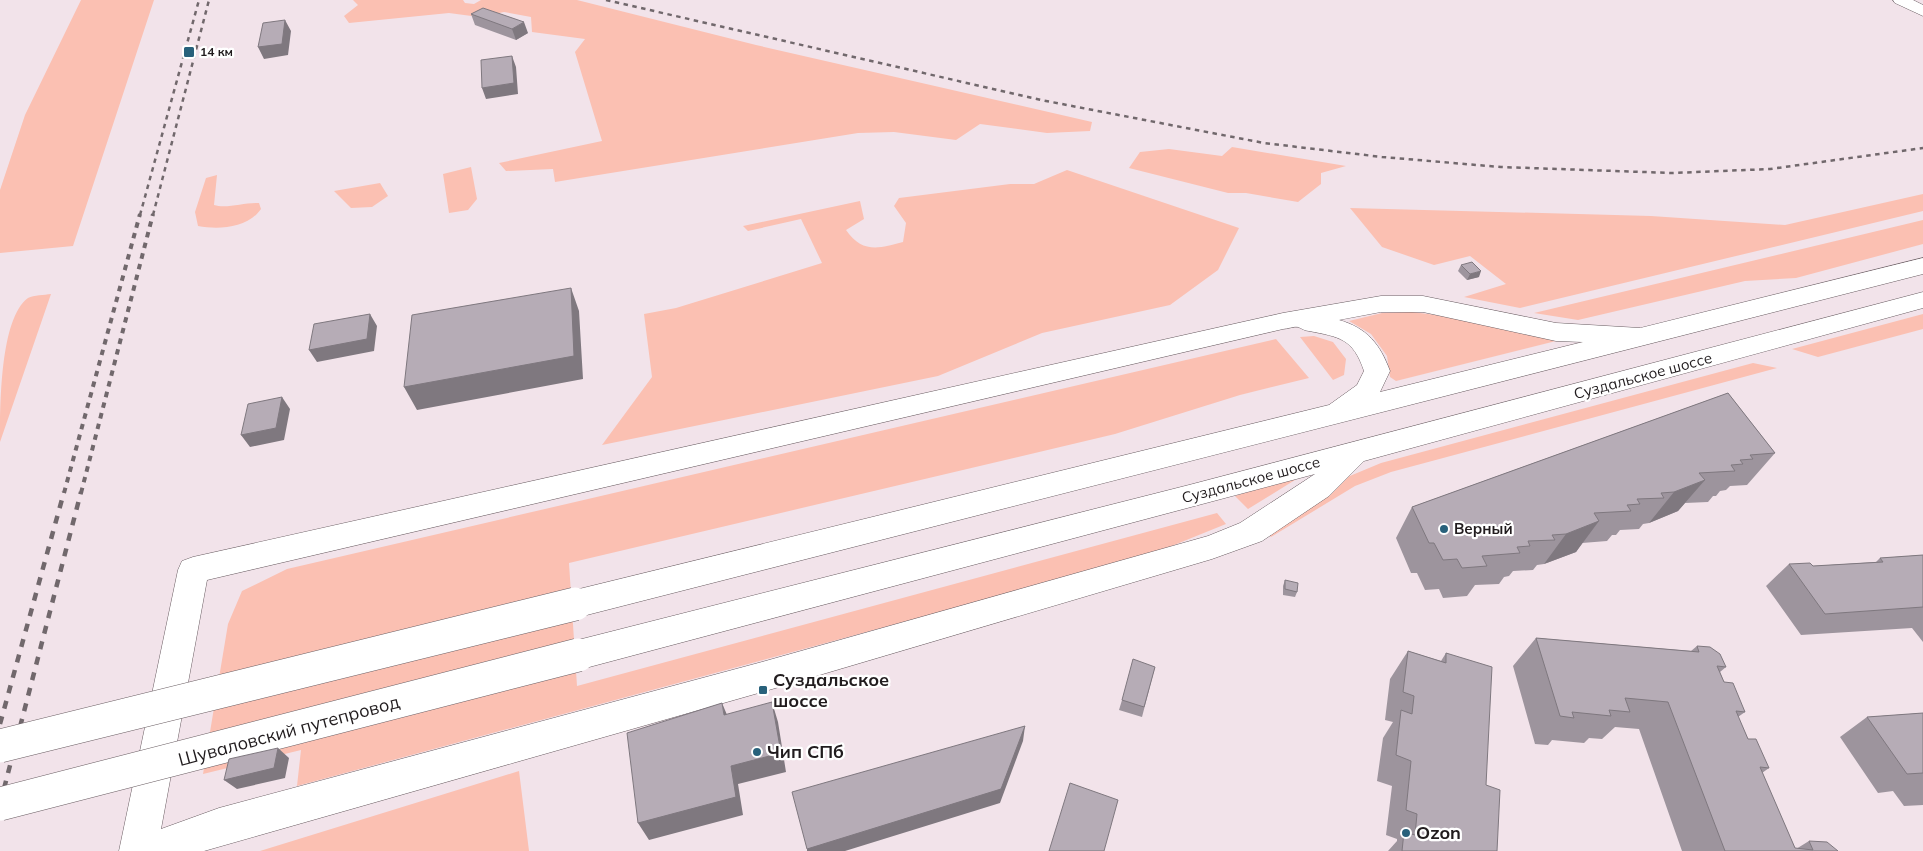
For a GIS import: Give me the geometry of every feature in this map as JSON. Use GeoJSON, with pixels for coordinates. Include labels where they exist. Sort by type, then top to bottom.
{"type":"FeatureCollection","features":[{"type":"Feature","properties":{"kind":"main road"},"geometry":{"type":"LineString","coordinates":[[0,746],[1331,416],[1923,266]]}},
{"type":"Feature","properties":{"kind":"main road","name":"Суздальское шоссе"},"geometry":{"type":"LineString","coordinates":[[578,655],[1179,500],[1923,300]]}},
{"type":"Feature","properties":{"kind":"main road"},"geometry":{"type":"LineString","coordinates":[[138,851],[193,570],[1283,321],[1381,304],[1422,304],[1556,332],[1646,337]]}},
{"type":"Feature","properties":{"kind":"main road"},"geometry":{"type":"LineString","coordinates":[[1283,321],[1322,324],[1344,329],[1364,342],[1373,354],[1377,371],[1367,391],[1331,416]]}},
{"type":"Feature","properties":{"kind":"main road"},"geometry":{"type":"LineString","coordinates":[[152,851],[219,827],[752,680],[1212,547],[1252,532],[1319,488],[1355,452]]}},
{"type":"Feature","properties":{"kind":"main road","name":"Шуваловский путепровод"},"geometry":{"type":"LineString","coordinates":[[0,804],[578,655]]}},
{"type":"Feature","properties":{"kind":"street"},"geometry":{"type":"LineString","coordinates":[[1901,0],[1923,11]]}},
{"type":"Feature","properties":{"kind":"shaded area"},"geometry":{"type":"Polygon","coordinates":[[[81,0],[154,0],[73,246],[0,253],[0,190],[25,115],[81,0]]]}},
{"type":"Feature","properties":{"kind":"shaded area"},"geometry":{"type":"Polygon","coordinates":[[[353,0],[463,0],[465,3],[474,4],[481,0],[577,0],[756,45],[1092,122],[1090,131],[1047,133],[980,124],[956,140],[894,132],[858,133],[555,182],[553,169],[506,171],[499,163],[602,141],[575,52],[585,39],[532,32],[531,17],[504,12],[479,17],[449,13],[349,23],[344,16],[358,5],[353,0]]]}},
{"type":"Feature","properties":{"kind":"shaded area"},"geometry":{"type":"Polygon","coordinates":[[[1232,147],[1346,166],[1321,173],[1321,184],[1298,202],[1246,193],[1228,193],[1129,168],[1140,152],[1169,149],[1222,156],[1232,147]]]}},
{"type":"Feature","properties":{"kind":"shaded area"},"geometry":{"type":"Polygon","coordinates":[[[471,167],[477,199],[468,210],[449,213],[443,174],[471,167]]]}},
{"type":"Feature","properties":{"kind":"shaded area"},"geometry":{"type":"Polygon","coordinates":[[[1067,170],[1239,228],[1218,270],[1170,305],[1042,333],[938,376],[602,445],[652,377],[644,314],[676,308],[822,263],[801,219],[748,231],[743,226],[860,201],[864,219],[846,230],[858,243],[864,246],[886,246],[903,242],[906,223],[894,206],[899,198],[1010,184],[1034,184],[1067,170]]]}},
{"type":"Feature","properties":{"kind":"shaded area"},"geometry":{"type":"Polygon","coordinates":[[[217,175],[214,205],[259,203],[261,209],[249,220],[241,224],[215,228],[198,226],[195,212],[206,178],[217,175]]]}},
{"type":"Feature","properties":{"kind":"shaded area"},"geometry":{"type":"Polygon","coordinates":[[[380,183],[388,196],[372,207],[351,208],[334,191],[380,183]]]}},
{"type":"Feature","properties":{"kind":"shaded area"},"geometry":{"type":"Polygon","coordinates":[[[1923,194],[1923,211],[1520,308],[1464,297],[1506,284],[1470,256],[1434,265],[1382,247],[1350,208],[1651,216],[1785,225],[1923,194]]]}},
{"type":"Feature","properties":{"kind":"shaded area"},"geometry":{"type":"Polygon","coordinates":[[[1923,220],[1923,244],[1796,278],[1745,281],[1578,320],[1534,313],[1923,220]]]}},
{"type":"Feature","properties":{"kind":"shaded area"},"geometry":{"type":"Polygon","coordinates":[[[51,294],[0,442],[1,386],[7,343],[12,324],[19,308],[28,298],[51,294]]]}},
{"type":"Feature","properties":{"kind":"shaded area"},"geometry":{"type":"Polygon","coordinates":[[[1412,312],[1452,317],[1556,341],[1396,381],[1390,377],[1387,356],[1371,334],[1349,321],[1382,313],[1412,312]]]}},
{"type":"Feature","properties":{"kind":"shaded area"},"geometry":{"type":"Polygon","coordinates":[[[1923,314],[1923,329],[1818,357],[1792,349],[1923,314]]]}},
{"type":"Feature","properties":{"kind":"shaded area"},"geometry":{"type":"Polygon","coordinates":[[[1314,336],[1333,342],[1346,359],[1344,375],[1333,380],[1300,337],[1314,336]]]}},
{"type":"Feature","properties":{"kind":"shaded area"},"geometry":{"type":"Polygon","coordinates":[[[1276,339],[1309,378],[1240,395],[1115,434],[569,563],[577,686],[1217,513],[1226,524],[1147,556],[297,786],[301,750],[203,774],[228,624],[242,591],[287,569],[1276,339]]]}},
{"type":"Feature","properties":{"kind":"shaded area"},"geometry":{"type":"Polygon","coordinates":[[[1753,363],[1777,368],[1391,472],[1355,486],[1271,537],[1264,531],[1345,478],[1381,463],[1753,363]]]}},
{"type":"Feature","properties":{"kind":"shaded area"},"geometry":{"type":"Polygon","coordinates":[[[1292,477],[1295,480],[1248,509],[1235,496],[1292,477]]]}},
{"type":"Feature","properties":{"kind":"shaded area"},"geometry":{"type":"Polygon","coordinates":[[[519,771],[529,851],[260,851],[519,771]]]}},
{"type":"Feature","properties":{"kind":"building"},"geometry":{"type":"Polygon","coordinates":[[[483,8],[524,22],[512,29],[471,14],[483,8]]]}},
{"type":"Feature","properties":{"kind":"building"},"geometry":{"type":"Polygon","coordinates":[[[285,20],[282,44],[258,47],[263,23],[285,20]]]}},
{"type":"Feature","properties":{"kind":"building"},"geometry":{"type":"Polygon","coordinates":[[[512,56],[514,83],[482,88],[481,60],[512,56]]]}},
{"type":"Feature","properties":{"kind":"building"},"geometry":{"type":"Polygon","coordinates":[[[1472,262],[1481,271],[1470,274],[1461,265],[1472,262]]]}},
{"type":"Feature","properties":{"kind":"building"},"geometry":{"type":"Polygon","coordinates":[[[571,288],[574,356],[404,387],[412,315],[571,288]]]}},
{"type":"Feature","properties":{"kind":"building"},"geometry":{"type":"Polygon","coordinates":[[[370,314],[367,339],[309,350],[314,324],[370,314]]]}},
{"type":"Feature","properties":{"kind":"building"},"geometry":{"type":"Polygon","coordinates":[[[1728,393],[1775,453],[1750,455],[1753,459],[1740,460],[1743,464],[1731,465],[1735,471],[1699,473],[1705,480],[1674,492],[1661,493],[1664,498],[1637,499],[1640,504],[1627,505],[1631,511],[1594,513],[1599,521],[1566,534],[1552,535],[1555,540],[1528,541],[1530,546],[1517,547],[1520,553],[1482,556],[1487,566],[1462,568],[1457,559],[1443,560],[1434,543],[1429,543],[1412,507],[1728,393]]]}},
{"type":"Feature","properties":{"kind":"building"},"geometry":{"type":"Polygon","coordinates":[[[282,397],[276,428],[241,435],[248,404],[282,397]]]}},
{"type":"Feature","properties":{"kind":"building"},"geometry":{"type":"Polygon","coordinates":[[[1923,555],[1923,607],[1825,614],[1789,564],[1810,563],[1813,566],[1883,562],[1880,558],[1923,555]]]}},
{"type":"Feature","properties":{"kind":"building"},"geometry":{"type":"Polygon","coordinates":[[[1285,580],[1298,583],[1297,592],[1285,589],[1285,580]]]}},
{"type":"Feature","properties":{"kind":"building"},"geometry":{"type":"Polygon","coordinates":[[[1536,638],[1699,652],[1697,646],[1710,647],[1720,654],[1726,667],[1717,666],[1724,682],[1733,683],[1745,712],[1736,711],[1748,739],[1756,739],[1769,768],[1760,767],[1795,848],[1813,850],[1809,841],[1827,842],[1838,851],[1725,851],[1668,702],[1625,698],[1630,712],[1609,710],[1611,716],[1572,712],[1574,718],[1560,716],[1536,638]]]}},
{"type":"Feature","properties":{"kind":"building"},"geometry":{"type":"Polygon","coordinates":[[[1408,651],[1446,663],[1446,653],[1492,667],[1486,785],[1500,790],[1497,851],[1402,851],[1404,832],[1415,835],[1417,814],[1406,810],[1411,761],[1396,755],[1401,710],[1412,714],[1414,696],[1403,692],[1408,651]]]}},
{"type":"Feature","properties":{"kind":"building"},"geometry":{"type":"Polygon","coordinates":[[[1133,659],[1155,667],[1144,707],[1122,700],[1133,659]]]}},
{"type":"Feature","properties":{"kind":"building"},"geometry":{"type":"Polygon","coordinates":[[[772,702],[781,753],[731,766],[736,797],[638,823],[627,733],[722,703],[724,715],[772,702]]]}},
{"type":"Feature","properties":{"kind":"building"},"geometry":{"type":"Polygon","coordinates":[[[1923,713],[1923,773],[1907,774],[1867,717],[1923,713]]]}},
{"type":"Feature","properties":{"kind":"building"},"geometry":{"type":"Polygon","coordinates":[[[1025,726],[1001,789],[807,849],[792,792],[1025,726]]]}},
{"type":"Feature","properties":{"kind":"building"},"geometry":{"type":"Polygon","coordinates":[[[278,748],[274,768],[224,780],[229,759],[278,748]]]}},
{"type":"Feature","properties":{"kind":"building"},"geometry":{"type":"Polygon","coordinates":[[[1070,783],[1118,800],[1104,851],[1049,851],[1070,783]]]}},
{"type":"Feature","properties":{"kind":"railway"},"geometry":{"type":"LineString","coordinates":[[140,215],[199,0]]}},
{"type":"Feature","properties":{"kind":"railway"},"geometry":{"type":"LineString","coordinates":[[153,215],[209,0]]}},
{"type":"Feature","properties":{"kind":"railway"},"geometry":{"type":"LineString","coordinates":[[606,0],[1041,100],[1264,143],[1382,157],[1501,167],[1672,173],[1770,169],[1923,148]]}},
{"type":"Feature","properties":{"kind":"railway"},"geometry":{"type":"LineString","coordinates":[[64,493],[140,214]]}},
{"type":"Feature","properties":{"kind":"railway"},"geometry":{"type":"LineString","coordinates":[[81,493],[153,214]]}},
{"type":"Feature","properties":{"kind":"railway"},"geometry":{"type":"LineString","coordinates":[[0,724],[64,492]]}},
{"type":"Feature","properties":{"kind":"railway"},"geometry":{"type":"LineString","coordinates":[[0,804],[81,492]]}},
{"type":"Feature","properties":{"kind":"place","name":"14 км"},"geometry":{"type":"Point","coordinates":[189,52]}},
{"type":"Feature","properties":{"kind":"place","name":"Верный"},"geometry":{"type":"Point","coordinates":[1444,529]}},
{"type":"Feature","properties":{"kind":"place","name":"Суздальское шоссе"},"geometry":{"type":"Point","coordinates":[763,690]}},
{"type":"Feature","properties":{"kind":"place","name":"Чип СПб"},"geometry":{"type":"Point","coordinates":[757,752]}},
{"type":"Feature","properties":{"kind":"place","name":"Ozon"},"geometry":{"type":"Point","coordinates":[1406,833]}}]}
